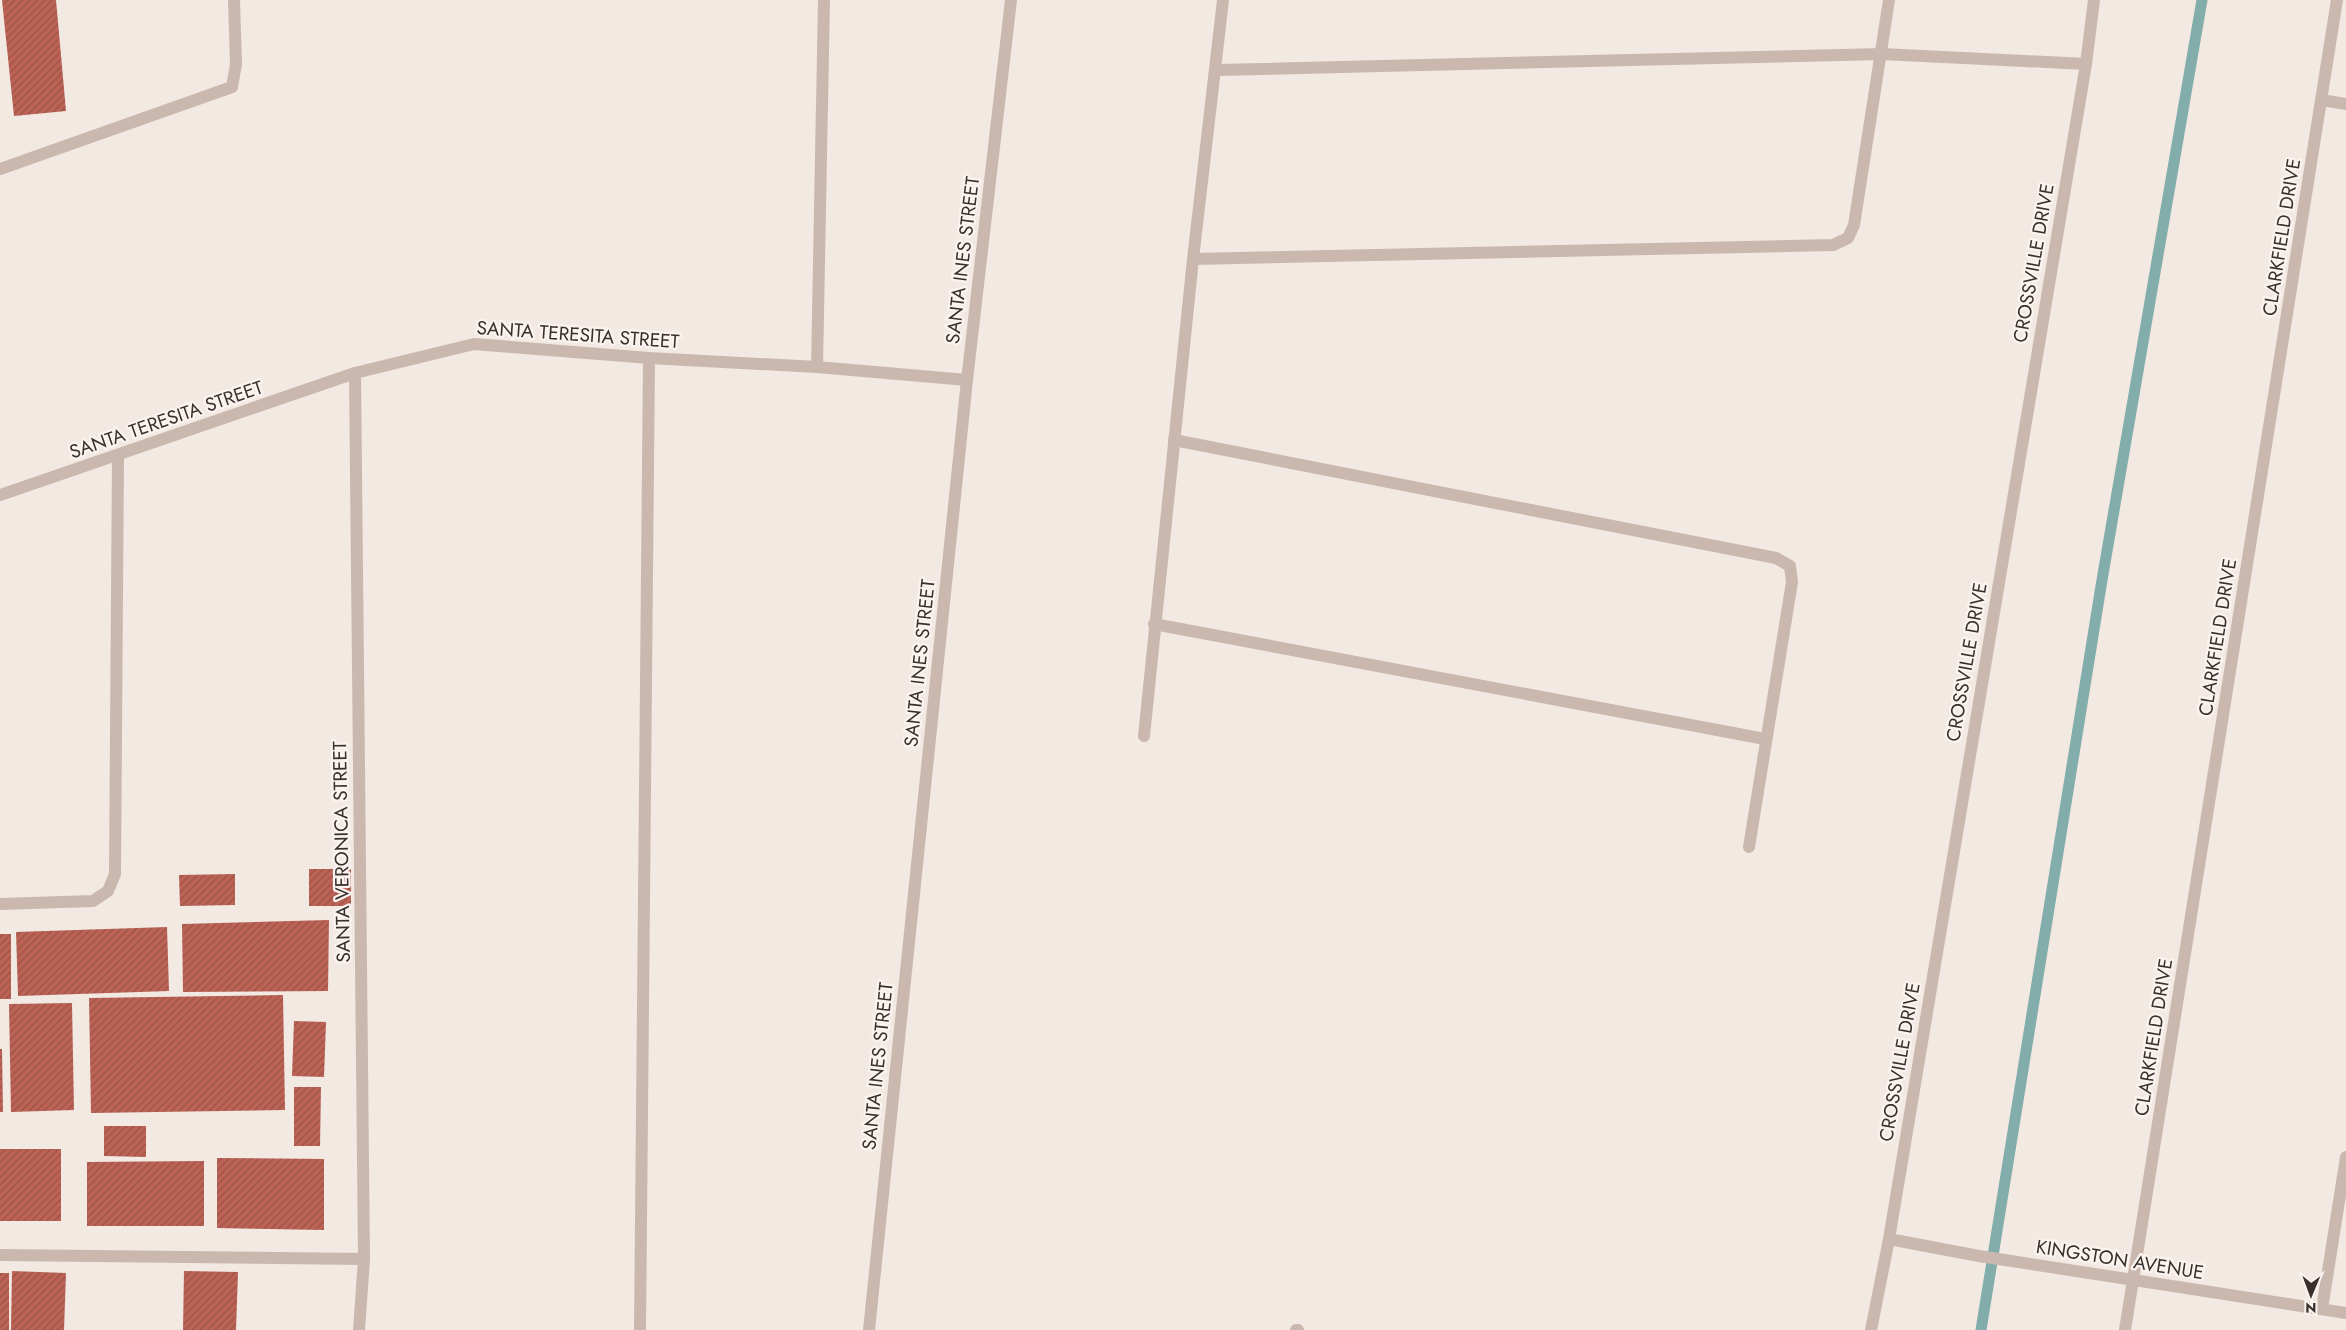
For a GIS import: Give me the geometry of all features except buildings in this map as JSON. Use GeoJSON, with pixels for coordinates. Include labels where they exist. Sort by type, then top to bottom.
{"type":"FeatureCollection","features":[{"type":"Feature","properties":{"kind":"street"},"geometry":{"type":"LineString","coordinates":[[0,168],[232,87],[236,64],[234,0]]}},
{"type":"Feature","properties":{"kind":"street"},"geometry":{"type":"LineString","coordinates":[[817,367],[824,0]]}},
{"type":"Feature","properties":{"kind":"street","name":"SANTA INES STREET"},"geometry":{"type":"LineString","coordinates":[[869,1330],[967,380],[1011,0]]}},
{"type":"Feature","properties":{"kind":"street"},"geometry":{"type":"LineString","coordinates":[[1144,736],[1193,259],[1223,0]]}},
{"type":"Feature","properties":{"kind":"street"},"geometry":{"type":"LineString","coordinates":[[1193,259],[1833,245],[1848,238],[1854,225],[1889,0]]}},
{"type":"Feature","properties":{"kind":"street","name":"CROSSVILLE DRIVE"},"geometry":{"type":"LineString","coordinates":[[1872,1330],[1889,1239],[2086,64],[2094,0]]}},
{"type":"Feature","properties":{"kind":"street","name":"CLARKFIELD DRIVE"},"geometry":{"type":"LineString","coordinates":[[2125,1330],[2337,0]]}},
{"type":"Feature","properties":{"kind":"street"},"geometry":{"type":"LineString","coordinates":[[1216,70],[1882,54],[2086,64]]}},
{"type":"Feature","properties":{"kind":"street"},"geometry":{"type":"LineString","coordinates":[[2322,100],[2346,104]]}},
{"type":"Feature","properties":{"kind":"street","name":"SANTA TERESITA STREET"},"geometry":{"type":"LineString","coordinates":[[0,495],[118,456],[355,372],[474,344],[649,358],[817,367],[967,380]]}},
{"type":"Feature","properties":{"kind":"street"},"geometry":{"type":"LineString","coordinates":[[640,1330],[649,358]]}},
{"type":"Feature","properties":{"kind":"street","name":"SANTA VERONICA STREET"},"geometry":{"type":"LineString","coordinates":[[355,372],[364,1259],[359,1330]]}},
{"type":"Feature","properties":{"kind":"street"},"geometry":{"type":"LineString","coordinates":[[1174,440],[1776,558],[1790,566],[1792,582],[1765,739],[1749,847]]}},
{"type":"Feature","properties":{"kind":"street"},"geometry":{"type":"LineString","coordinates":[[0,904],[93,902],[108,891],[115,874],[118,456]]}},
{"type":"Feature","properties":{"kind":"street"},"geometry":{"type":"LineString","coordinates":[[1154,624],[1765,739]]}},
{"type":"Feature","properties":{"kind":"street"},"geometry":{"type":"LineString","coordinates":[[2322,1310],[2346,1157]]}},
{"type":"Feature","properties":{"kind":"street","name":"KINGSTON AVENUE"},"geometry":{"type":"LineString","coordinates":[[1889,1239],[1979,1256],[2346,1313]]}},
{"type":"Feature","properties":{"kind":"street"},"geometry":{"type":"LineString","coordinates":[[0,1255],[364,1259]]}},
{"type":"Feature","properties":{"kind":"waterway"},"geometry":{"type":"LineString","coordinates":[[1981,1330],[2102,580],[2202,0]]}}]}
